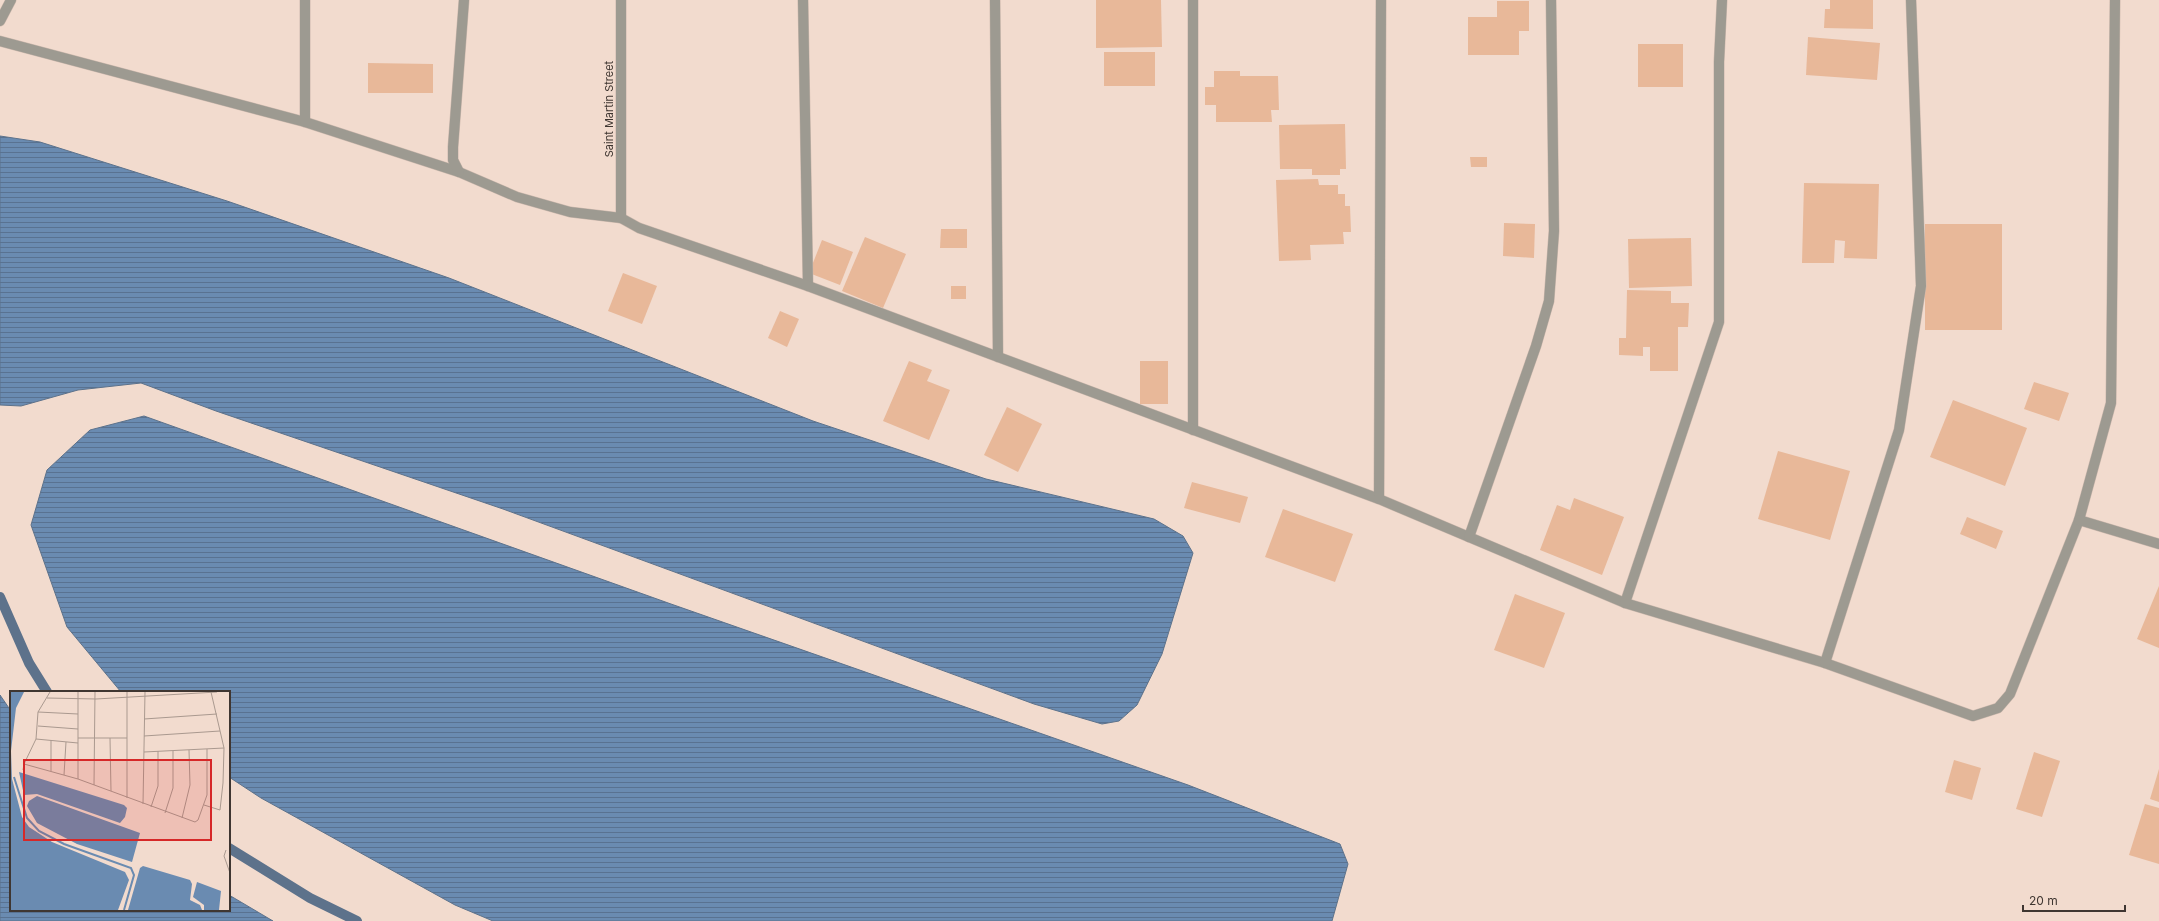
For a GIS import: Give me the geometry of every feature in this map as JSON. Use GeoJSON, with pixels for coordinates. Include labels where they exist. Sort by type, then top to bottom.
{"type":"FeatureCollection","features":[{"type":"Feature","properties":{"kind":"street"},"geometry":{"type":"LineString","coordinates":[[0,21],[11,0]]}},
{"type":"Feature","properties":{"kind":"street"},"geometry":{"type":"LineString","coordinates":[[305,0],[305,122]]}},
{"type":"Feature","properties":{"kind":"street"},"geometry":{"type":"LineString","coordinates":[[459,172],[453,160],[453,147],[464,0]]}},
{"type":"Feature","properties":{"kind":"street","name":"Saint Martin Street"},"geometry":{"type":"LineString","coordinates":[[621,0],[621,218]]}},
{"type":"Feature","properties":{"kind":"street"},"geometry":{"type":"LineString","coordinates":[[803,0],[808,286]]}},
{"type":"Feature","properties":{"kind":"street"},"geometry":{"type":"LineString","coordinates":[[995,0],[998,357]]}},
{"type":"Feature","properties":{"kind":"street"},"geometry":{"type":"LineString","coordinates":[[1193,0],[1193,430]]}},
{"type":"Feature","properties":{"kind":"street"},"geometry":{"type":"LineString","coordinates":[[1379,499],[1381,0]]}},
{"type":"Feature","properties":{"kind":"street"},"geometry":{"type":"LineString","coordinates":[[1469,537],[1536,346],[1549,301],[1554,231],[1551,0]]}},
{"type":"Feature","properties":{"kind":"street"},"geometry":{"type":"LineString","coordinates":[[1625,603],[1719,322],[1719,62],[1722,0]]}},
{"type":"Feature","properties":{"kind":"street"},"geometry":{"type":"LineString","coordinates":[[1825,663],[1899,430],[1921,286],[1911,0]]}},
{"type":"Feature","properties":{"kind":"street"},"geometry":{"type":"LineString","coordinates":[[0,41],[305,122],[459,172],[517,197],[554,208],[570,212],[621,218],[639,228],[808,286],[1379,499],[1625,603],[1825,663],[1973,716],[1998,708],[2010,694],[2079,520],[2111,403],[2115,0]]}},
{"type":"Feature","properties":{"kind":"street"},"geometry":{"type":"LineString","coordinates":[[2079,520],[2159,544]]}},
{"type":"Feature","properties":{"kind":"water"},"geometry":{"type":"Polygon","coordinates":[[[0,136],[40,142],[227,201],[449,278],[813,421],[986,479],[1154,519],[1183,536],[1193,553],[1162,654],[1137,705],[1119,721],[1102,724],[1034,704],[503,509],[216,411],[141,383],[78,390],[21,406],[0,405],[0,136]]]}},
{"type":"Feature","properties":{"kind":"water"},"geometry":{"type":"Polygon","coordinates":[[[144,416],[671,604],[1188,785],[1340,844],[1348,864],[1332,921],[493,921],[455,905],[261,798],[230,778],[230,691],[120,691],[67,627],[31,525],[47,470],[90,430],[144,416]]]}},
{"type":"Feature","properties":{"kind":"water"},"geometry":{"type":"Polygon","coordinates":[[[0,695],[10,710],[10,911],[230,911],[230,896],[273,921],[0,921],[0,695]]]}},
{"type":"Feature","properties":{"kind":"building"},"geometry":{"type":"Polygon","coordinates":[[[1096,0],[1161,0],[1162,47],[1096,48],[1096,0]]]}},
{"type":"Feature","properties":{"kind":"building"},"geometry":{"type":"Polygon","coordinates":[[[1830,0],[1873,0],[1873,29],[1824,28],[1825,9],[1830,9],[1830,0]]]}},
{"type":"Feature","properties":{"kind":"building"},"geometry":{"type":"Polygon","coordinates":[[[1497,1],[1529,1],[1529,31],[1519,31],[1519,55],[1468,55],[1468,17],[1497,17],[1497,1]]]}},
{"type":"Feature","properties":{"kind":"building"},"geometry":{"type":"Polygon","coordinates":[[[1808,37],[1880,43],[1877,80],[1806,75],[1808,37]]]}},
{"type":"Feature","properties":{"kind":"building"},"geometry":{"type":"Polygon","coordinates":[[[1638,44],[1683,44],[1683,87],[1638,87],[1638,44]]]}},
{"type":"Feature","properties":{"kind":"building"},"geometry":{"type":"Polygon","coordinates":[[[1104,52],[1155,52],[1155,86],[1104,86],[1104,52]]]}},
{"type":"Feature","properties":{"kind":"building"},"geometry":{"type":"Polygon","coordinates":[[[368,63],[433,64],[433,93],[368,93],[368,63]]]}},
{"type":"Feature","properties":{"kind":"building"},"geometry":{"type":"Polygon","coordinates":[[[1214,71],[1240,71],[1240,76],[1278,76],[1279,110],[1271,110],[1272,122],[1216,122],[1216,105],[1205,105],[1205,87],[1214,87],[1214,71]]]}},
{"type":"Feature","properties":{"kind":"building"},"geometry":{"type":"Polygon","coordinates":[[[1345,124],[1346,169],[1340,169],[1340,175],[1312,175],[1312,169],[1280,169],[1279,125],[1345,124]]]}},
{"type":"Feature","properties":{"kind":"building"},"geometry":{"type":"Polygon","coordinates":[[[1470,157],[1487,157],[1487,167],[1471,167],[1470,157]]]}},
{"type":"Feature","properties":{"kind":"building"},"geometry":{"type":"Polygon","coordinates":[[[1318,179],[1319,185],[1338,185],[1338,194],[1345,194],[1345,206],[1350,206],[1351,232],[1343,232],[1344,244],[1310,245],[1311,260],[1279,261],[1276,180],[1318,179]]]}},
{"type":"Feature","properties":{"kind":"building"},"geometry":{"type":"Polygon","coordinates":[[[1804,183],[1879,184],[1877,259],[1844,258],[1845,241],[1835,240],[1834,263],[1802,263],[1804,183]]]}},
{"type":"Feature","properties":{"kind":"building"},"geometry":{"type":"Polygon","coordinates":[[[1504,223],[1535,224],[1534,258],[1503,256],[1504,223]]]}},
{"type":"Feature","properties":{"kind":"building"},"geometry":{"type":"Polygon","coordinates":[[[1925,224],[2002,224],[2002,330],[1925,330],[1925,224]]]}},
{"type":"Feature","properties":{"kind":"building"},"geometry":{"type":"Polygon","coordinates":[[[941,229],[967,229],[967,248],[940,248],[941,229]]]}},
{"type":"Feature","properties":{"kind":"building"},"geometry":{"type":"Polygon","coordinates":[[[865,237],[906,254],[883,308],[842,291],[865,237]]]}},
{"type":"Feature","properties":{"kind":"building"},"geometry":{"type":"Polygon","coordinates":[[[1691,238],[1692,286],[1629,288],[1628,239],[1691,238]]]}},
{"type":"Feature","properties":{"kind":"building"},"geometry":{"type":"Polygon","coordinates":[[[822,240],[853,252],[840,285],[809,273],[822,240]]]}},
{"type":"Feature","properties":{"kind":"building"},"geometry":{"type":"Polygon","coordinates":[[[623,273],[657,286],[642,324],[608,311],[623,273]]]}},
{"type":"Feature","properties":{"kind":"building"},"geometry":{"type":"Polygon","coordinates":[[[951,286],[966,286],[966,299],[951,299],[951,286]]]}},
{"type":"Feature","properties":{"kind":"building"},"geometry":{"type":"Polygon","coordinates":[[[1627,290],[1671,291],[1671,303],[1689,303],[1688,327],[1678,327],[1678,371],[1650,371],[1650,347],[1643,347],[1643,356],[1619,355],[1619,338],[1626,338],[1627,290]]]}},
{"type":"Feature","properties":{"kind":"building"},"geometry":{"type":"Polygon","coordinates":[[[780,311],[799,319],[787,347],[768,338],[780,311]]]}},
{"type":"Feature","properties":{"kind":"building"},"geometry":{"type":"Polygon","coordinates":[[[909,361],[932,370],[927,381],[950,390],[929,440],[883,421],[909,361]]]}},
{"type":"Feature","properties":{"kind":"building"},"geometry":{"type":"Polygon","coordinates":[[[1140,361],[1168,361],[1168,404],[1140,404],[1140,361]]]}},
{"type":"Feature","properties":{"kind":"building"},"geometry":{"type":"Polygon","coordinates":[[[2034,382],[2069,393],[2059,421],[2024,409],[2034,382]]]}},
{"type":"Feature","properties":{"kind":"building"},"geometry":{"type":"Polygon","coordinates":[[[1953,400],[2027,428],[2005,486],[1930,457],[1953,400]]]}},
{"type":"Feature","properties":{"kind":"building"},"geometry":{"type":"Polygon","coordinates":[[[1007,407],[1042,424],[1018,472],[984,455],[1007,407]]]}},
{"type":"Feature","properties":{"kind":"building"},"geometry":{"type":"Polygon","coordinates":[[[1778,451],[1850,471],[1830,540],[1758,519],[1778,451]]]}},
{"type":"Feature","properties":{"kind":"building"},"geometry":{"type":"Polygon","coordinates":[[[1192,482],[1248,497],[1240,523],[1184,508],[1192,482]]]}},
{"type":"Feature","properties":{"kind":"building"},"geometry":{"type":"Polygon","coordinates":[[[1574,498],[1624,517],[1602,575],[1540,550],[1557,505],[1570,510],[1574,498]]]}},
{"type":"Feature","properties":{"kind":"building"},"geometry":{"type":"Polygon","coordinates":[[[1283,509],[1353,534],[1335,582],[1265,557],[1283,509]]]}},
{"type":"Feature","properties":{"kind":"building"},"geometry":{"type":"Polygon","coordinates":[[[1967,517],[2003,531],[1996,549],[1960,534],[1967,517]]]}},
{"type":"Feature","properties":{"kind":"building"},"geometry":{"type":"Polygon","coordinates":[[[2159,586],[2159,648],[2137,639],[2159,586]]]}},
{"type":"Feature","properties":{"kind":"building"},"geometry":{"type":"Polygon","coordinates":[[[1515,594],[1565,613],[1544,668],[1494,650],[1515,594]]]}},
{"type":"Feature","properties":{"kind":"building"},"geometry":{"type":"Polygon","coordinates":[[[2034,752],[2060,761],[2042,817],[2016,809],[2034,752]]]}},
{"type":"Feature","properties":{"kind":"building"},"geometry":{"type":"Polygon","coordinates":[[[1954,760],[1981,768],[1972,800],[1945,792],[1954,760]]]}},
{"type":"Feature","properties":{"kind":"building"},"geometry":{"type":"Polygon","coordinates":[[[2159,769],[2159,802],[2150,799],[2159,769]]]}},
{"type":"Feature","properties":{"kind":"building"},"geometry":{"type":"Polygon","coordinates":[[[2145,804],[2159,808],[2159,864],[2129,855],[2145,804]]]}},
{"type":"Feature","properties":{"kind":"waterway"},"geometry":{"type":"LineString","coordinates":[[0,597],[29,663],[46,691]]}},
{"type":"Feature","properties":{"kind":"waterway"},"geometry":{"type":"LineString","coordinates":[[230,849],[310,898],[357,921]]}}]}
